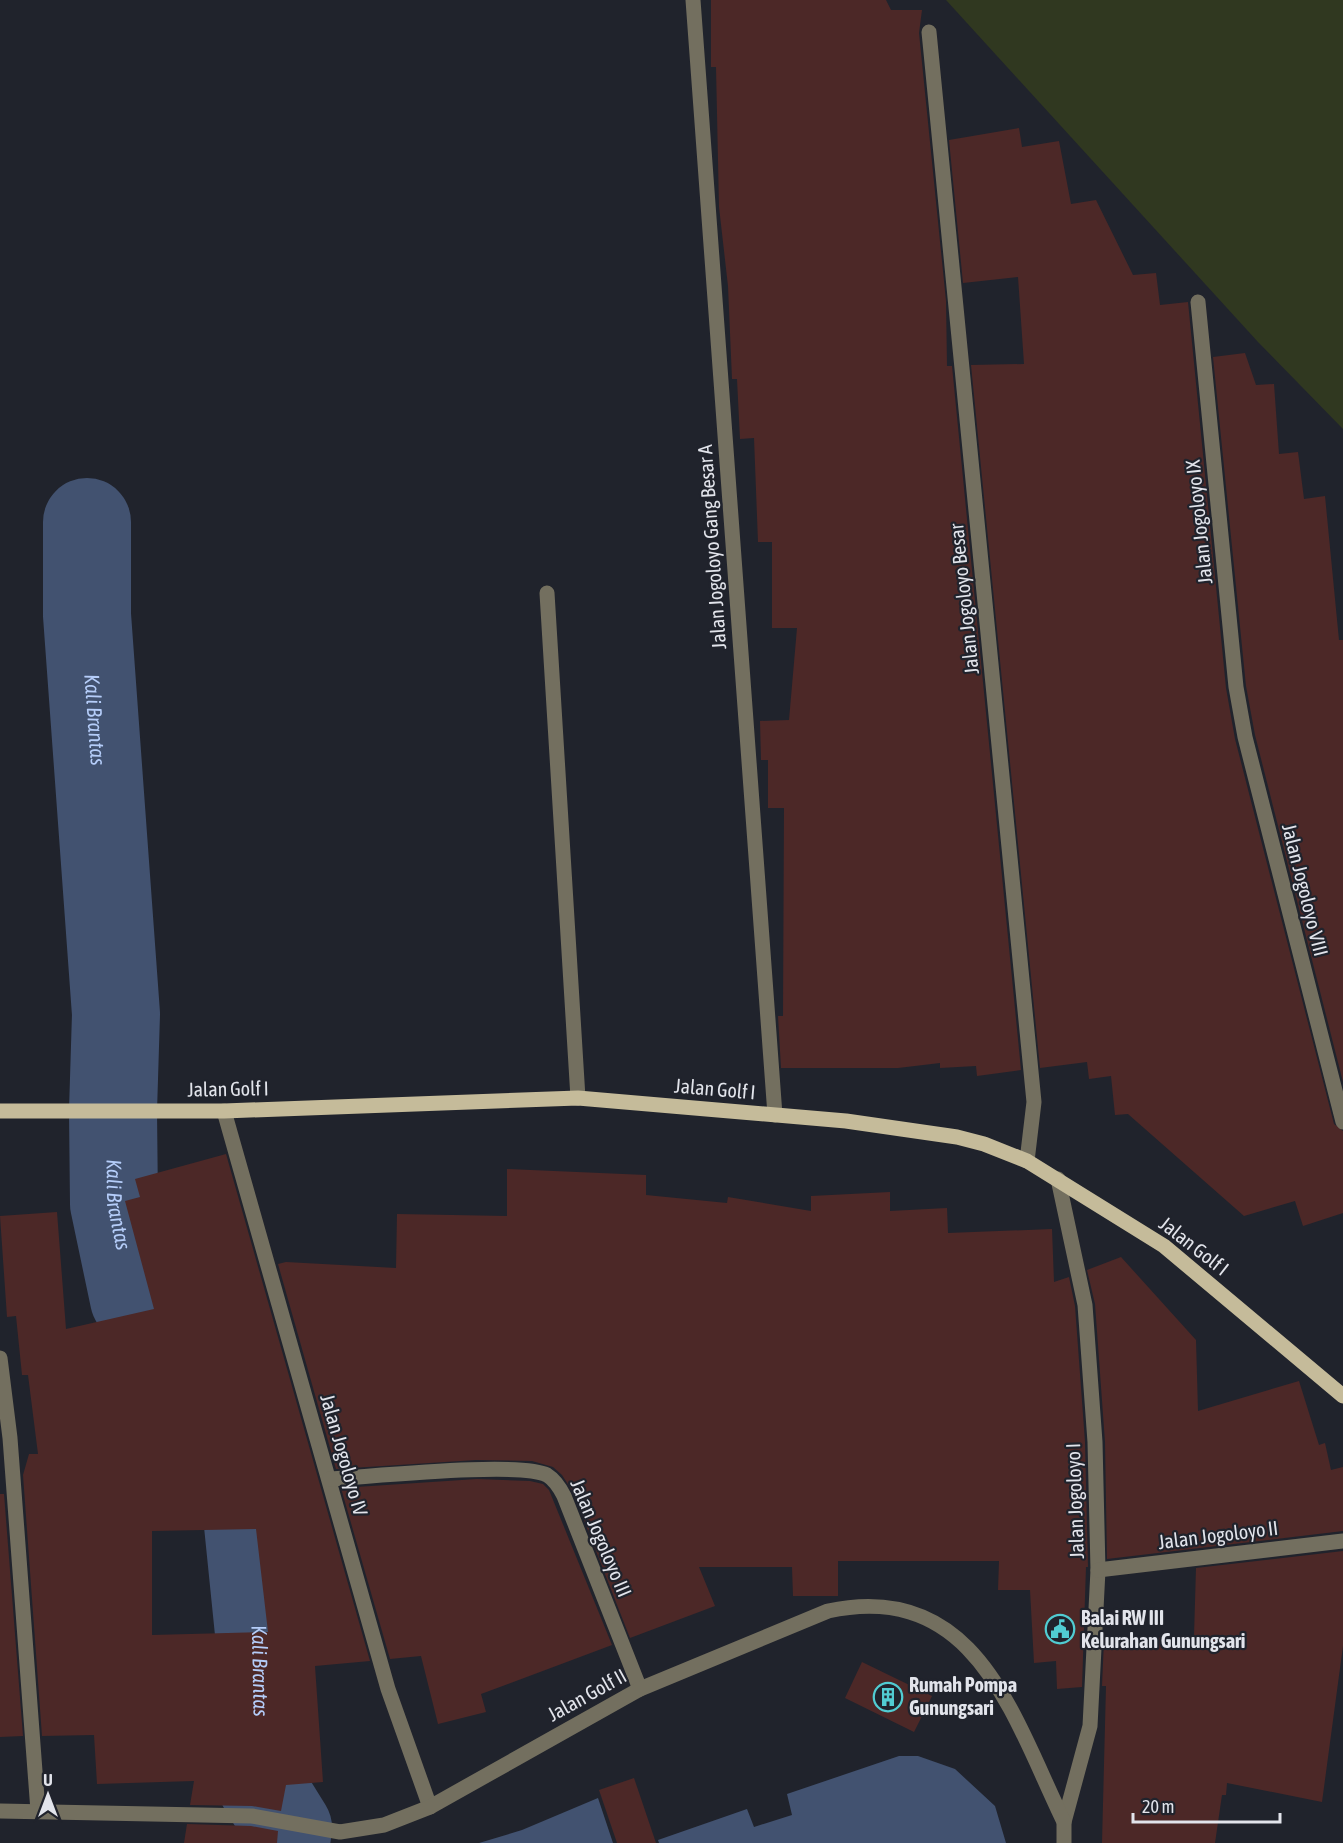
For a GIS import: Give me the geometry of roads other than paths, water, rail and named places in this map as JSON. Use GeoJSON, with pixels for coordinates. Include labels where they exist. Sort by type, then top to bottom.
{"type":"FeatureCollection","features":[{"type":"Feature","properties":{"kind":"main road","name":"Jalan Golf I"},"geometry":{"type":"LineString","coordinates":[[0,1111],[224,1111],[578,1098],[846,1121],[957,1137],[984,1144],[1027,1161],[1164,1246],[1343,1396]]}},
{"type":"Feature","properties":{"kind":"street","name":"Jalan Jogoloyo Gang Besar A"},"geometry":{"type":"LineString","coordinates":[[693,0],[775,1115]]}},
{"type":"Feature","properties":{"kind":"street","name":"Jalan Jogoloyo Besar"},"geometry":{"type":"LineString","coordinates":[[929,32],[1034,1102],[1027,1161]]}},
{"type":"Feature","properties":{"kind":"street","name":"Jalan Jogoloyo IX"},"geometry":{"type":"LineString","coordinates":[[1198,302],[1236,687],[1245,737]]}},
{"type":"Feature","properties":{"kind":"street"},"geometry":{"type":"LineString","coordinates":[[547,593],[578,1098]]}},
{"type":"Feature","properties":{"kind":"street","name":"Jalan Jogoloyo VIII"},"geometry":{"type":"LineString","coordinates":[[1245,737],[1343,1122]]}},
{"type":"Feature","properties":{"kind":"street","name":"Jalan Jogoloyo IV"},"geometry":{"type":"LineString","coordinates":[[224,1111],[388,1689],[430,1807]]}},
{"type":"Feature","properties":{"kind":"street","name":"Jalan Jogoloyo I"},"geometry":{"type":"LineString","coordinates":[[1058,1179],[1085,1305],[1095,1442],[1098,1570],[1090,1726],[1064,1822]]}},
{"type":"Feature","properties":{"kind":"street"},"geometry":{"type":"LineString","coordinates":[[0,1358],[10,1438],[38,1811]]}},
{"type":"Feature","properties":{"kind":"street","name":"Jalan Jogoloyo III"},"geometry":{"type":"LineString","coordinates":[[329,1479],[502,1469],[536,1471],[547,1475],[564,1496],[640,1689]]}},
{"type":"Feature","properties":{"kind":"street","name":"Jalan Jogoloyo II"},"geometry":{"type":"LineString","coordinates":[[1098,1570],[1343,1541]]}},
{"type":"Feature","properties":{"kind":"street","name":"Jalan Golf II"},"geometry":{"type":"LineString","coordinates":[[0,1811],[252,1816],[313,1828],[359,1831],[384,1825],[430,1807],[640,1689],[828,1611],[855,1605],[888,1607],[919,1614],[948,1630],[974,1651],[996,1682],[1064,1822],[1064,1843]]}},
{"type":"Feature","properties":{"kind":"water"},"geometry":{"type":"Polygon","coordinates":[[[899,1756],[918,1756],[955,1769],[995,1806],[1006,1843],[659,1843],[658,1840],[747,1809],[754,1827],[792,1815],[787,1794],[899,1756]]]}},
{"type":"Feature","properties":{"kind":"water"},"geometry":{"type":"Polygon","coordinates":[[[598,1798],[613,1843],[479,1843],[522,1830],[598,1798]]]}},
{"type":"Feature","properties":{"kind":"waterway","name":"Kali Brantas"},"geometry":{"type":"LineString","coordinates":[[87,522],[87,615],[116,1014],[113,1111],[114,1204],[134,1299],[189,1378],[233,1426],[246,1505],[259,1633],[262,1786],[288,1828],[286,1843]]}},
{"type":"Feature","properties":{"kind":"place","name":"Balai RW III Kelurahan Gunungsari"},"geometry":{"type":"Point","coordinates":[1060,1629]}},
{"type":"Feature","properties":{"kind":"place","name":"Rumah Pompa Gunungsari"},"geometry":{"type":"Point","coordinates":[888,1697]}}]}
